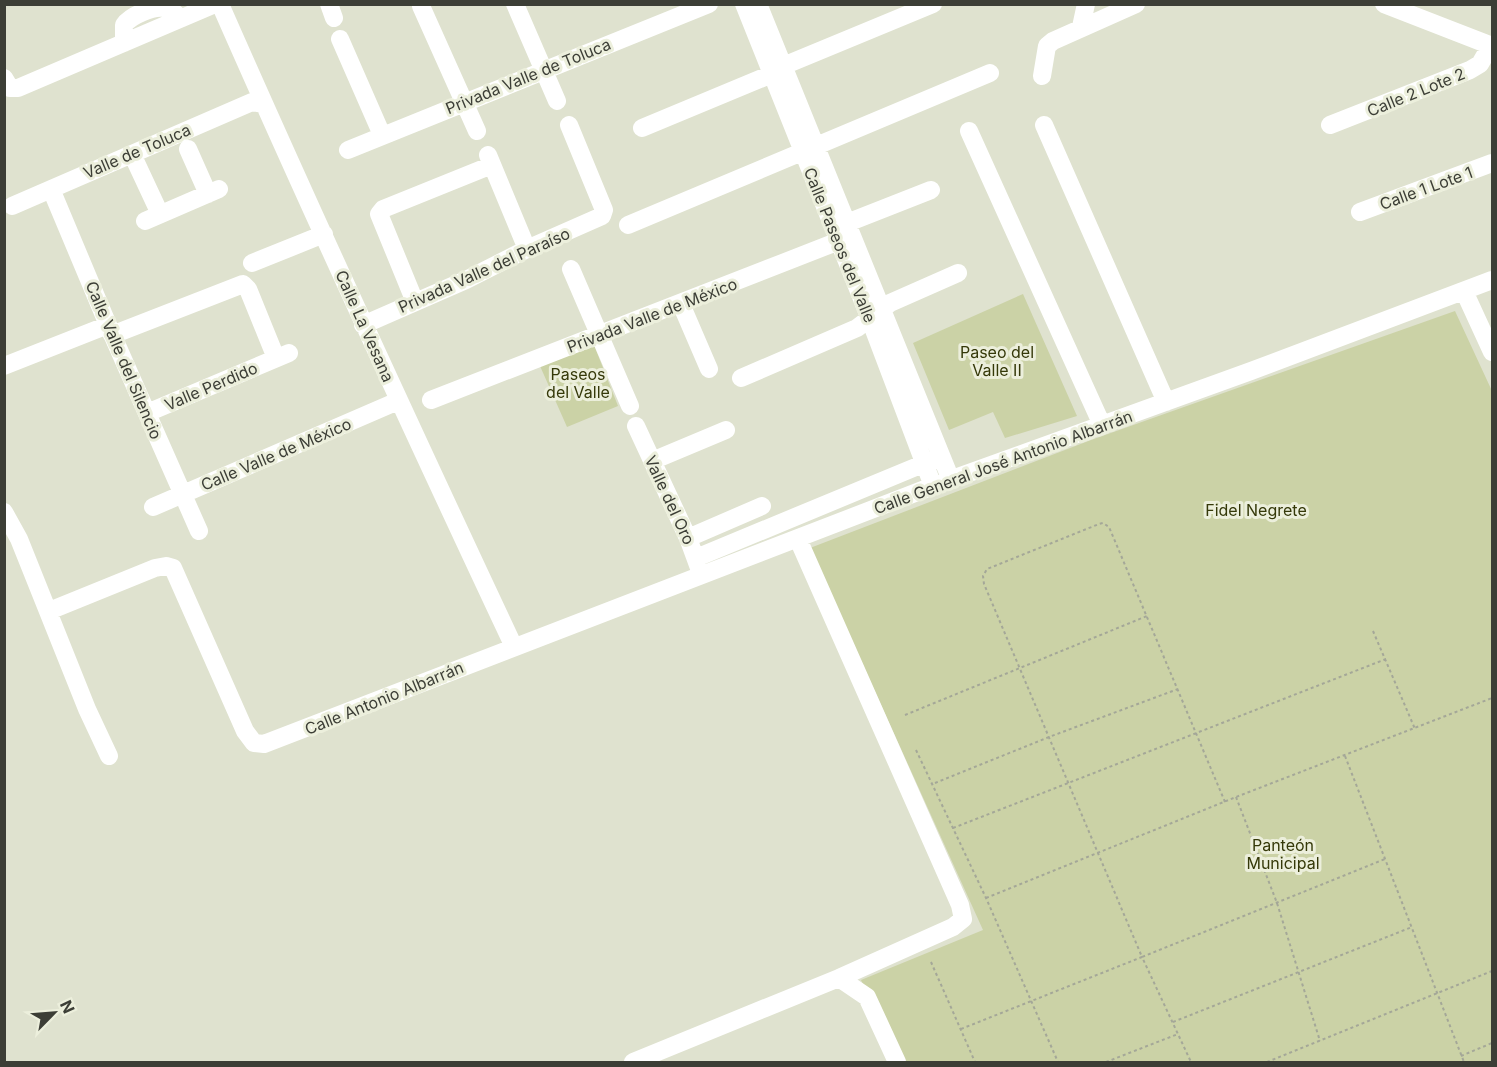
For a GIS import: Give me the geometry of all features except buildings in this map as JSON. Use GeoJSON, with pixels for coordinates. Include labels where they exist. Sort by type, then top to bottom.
{"type":"FeatureCollection","features":[{"type":"Feature","properties":{"kind":"street"},"geometry":{"type":"LineString","coordinates":[[7,83],[18,88],[217,4]]}},
{"type":"Feature","properties":{"kind":"street","name":"Calle La Vesana"},"geometry":{"type":"LineString","coordinates":[[217,4],[324,234],[363,325],[514,647]]}},
{"type":"Feature","properties":{"kind":"street"},"geometry":{"type":"LineString","coordinates":[[515,4],[557,101]]}},
{"type":"Feature","properties":{"kind":"street","name":"Privada Valle de Toluca"},"geometry":{"type":"LineString","coordinates":[[348,150],[709,4]]}},
{"type":"Feature","properties":{"kind":"street","name":"Calle Paseos del Valle"},"geometry":{"type":"LineString","coordinates":[[744,4],[777,70],[809,150],[839,241],[876,314],[951,480]]}},
{"type":"Feature","properties":{"kind":"street","name":"Calle Paseos del Valle"},"geometry":{"type":"LineString","coordinates":[[758,4],[777,70]]}},
{"type":"Feature","properties":{"kind":"street"},"geometry":{"type":"LineString","coordinates":[[642,128],[933,4]]}},
{"type":"Feature","properties":{"kind":"street"},"geometry":{"type":"LineString","coordinates":[[1081,27],[1086,4]]}},
{"type":"Feature","properties":{"kind":"street"},"geometry":{"type":"LineString","coordinates":[[1042,76],[1047,46],[1050,43],[1136,4]]}},
{"type":"Feature","properties":{"kind":"street"},"geometry":{"type":"LineString","coordinates":[[1384,4],[1492,45]]}},
{"type":"Feature","properties":{"kind":"street"},"geometry":{"type":"LineString","coordinates":[[422,6],[477,131]]}},
{"type":"Feature","properties":{"kind":"street"},"geometry":{"type":"LineString","coordinates":[[340,39],[382,135]]}},
{"type":"Feature","properties":{"kind":"street","name":"Calle 2 Lote 2"},"geometry":{"type":"LineString","coordinates":[[1330,125],[1470,70],[1480,64],[1492,45]]}},
{"type":"Feature","properties":{"kind":"street"},"geometry":{"type":"LineString","coordinates":[[628,225],[990,74]]}},
{"type":"Feature","properties":{"kind":"street","name":"Valle de Toluca"},"geometry":{"type":"LineString","coordinates":[[12,206],[252,102],[264,104]]}},
{"type":"Feature","properties":{"kind":"street","name":"Privada Valle del Paraíso"},"geometry":{"type":"LineString","coordinates":[[363,325],[600,218],[604,214],[569,125]]}},
{"type":"Feature","properties":{"kind":"street"},"geometry":{"type":"LineString","coordinates":[[1044,125],[1166,402]]}},
{"type":"Feature","properties":{"kind":"street"},"geometry":{"type":"LineString","coordinates":[[969,131],[1102,425]]}},
{"type":"Feature","properties":{"kind":"street"},"geometry":{"type":"LineString","coordinates":[[132,154],[153,217],[213,191],[188,149]]}},
{"type":"Feature","properties":{"kind":"street","name":"Calle Paseos del Valle"},"geometry":{"type":"LineString","coordinates":[[809,150],[847,224],[933,486]]}},
{"type":"Feature","properties":{"kind":"street"},"geometry":{"type":"LineString","coordinates":[[415,302],[379,214],[383,209],[490,159],[527,249]]}},
{"type":"Feature","properties":{"kind":"street","name":"Calle 1 Lote 1"},"geometry":{"type":"LineString","coordinates":[[1360,212],[1492,163]]}},
{"type":"Feature","properties":{"kind":"street","name":"Calle Valle del Silencio"},"geometry":{"type":"LineString","coordinates":[[51,189],[110,330],[199,531]]}},
{"type":"Feature","properties":{"kind":"street"},"geometry":{"type":"LineString","coordinates":[[847,224],[932,190]]}},
{"type":"Feature","properties":{"kind":"street"},"geometry":{"type":"LineString","coordinates":[[252,262],[324,234]]}},
{"type":"Feature","properties":{"kind":"street","name":"Privada Valle de México"},"geometry":{"type":"LineString","coordinates":[[431,400],[839,241]]}},
{"type":"Feature","properties":{"kind":"street"},"geometry":{"type":"LineString","coordinates":[[571,269],[630,406]]}},
{"type":"Feature","properties":{"kind":"street"},"geometry":{"type":"LineString","coordinates":[[741,378],[857,328],[904,296],[958,273]]}},
{"type":"Feature","properties":{"kind":"street","name":"Calle General José Antonio Albarrán"},"geometry":{"type":"LineString","coordinates":[[514,647],[699,566],[798,539],[933,486],[1492,280]]}},
{"type":"Feature","properties":{"kind":"street","name":"Valle Perdido"},"geometry":{"type":"LineString","coordinates":[[110,330],[243,284],[248,289],[283,355],[147,413]]}},
{"type":"Feature","properties":{"kind":"street"},"geometry":{"type":"LineString","coordinates":[[1464,291],[1492,352]]}},
{"type":"Feature","properties":{"kind":"street"},"geometry":{"type":"LineString","coordinates":[[681,304],[708,369]]}},
{"type":"Feature","properties":{"kind":"street"},"geometry":{"type":"LineString","coordinates":[[4,366],[110,330]]}},
{"type":"Feature","properties":{"kind":"street","name":"Calle Valle de México"},"geometry":{"type":"LineString","coordinates":[[153,507],[399,401]]}},
{"type":"Feature","properties":{"kind":"street","name":"Valle del Oro"},"geometry":{"type":"LineString","coordinates":[[636,426],[699,566]]}},
{"type":"Feature","properties":{"kind":"street"},"geometry":{"type":"LineString","coordinates":[[652,461],[726,430]]}},
{"type":"Feature","properties":{"kind":"street"},"geometry":{"type":"LineString","coordinates":[[699,566],[942,456]]}},
{"type":"Feature","properties":{"kind":"street"},"geometry":{"type":"LineString","coordinates":[[688,538],[762,506]]}},
{"type":"Feature","properties":{"kind":"street"},"geometry":{"type":"LineString","coordinates":[[4,513],[19,539],[70,668],[109,756]]}},
{"type":"Feature","properties":{"kind":"street"},"geometry":{"type":"LineString","coordinates":[[633,1062],[838,978],[953,927],[961,922],[964,916],[798,539]]}},
{"type":"Feature","properties":{"kind":"street","name":"Calle Antonio Albarrán"},"geometry":{"type":"LineString","coordinates":[[49,610],[154,568],[166,566],[173,568],[245,731],[254,743],[264,744],[514,647]]}},
{"type":"Feature","properties":{"kind":"street"},"geometry":{"type":"LineString","coordinates":[[838,978],[867,997],[897,1062]]}},
{"type":"Feature","properties":{"kind":"path"},"geometry":{"type":"LineString","coordinates":[[1191,1062],[1097,853],[984,584],[984,573],[992,566],[1103,523],[1109,527],[1225,801]]}},
{"type":"Feature","properties":{"kind":"path"},"geometry":{"type":"LineString","coordinates":[[905,715],[1147,616]]}},
{"type":"Feature","properties":{"kind":"path"},"geometry":{"type":"LineString","coordinates":[[1374,631],[1415,729]]}},
{"type":"Feature","properties":{"kind":"path"},"geometry":{"type":"LineString","coordinates":[[953,828],[1386,659]]}},
{"type":"Feature","properties":{"kind":"path"},"geometry":{"type":"LineString","coordinates":[[933,784],[1049,737],[1178,689]]}},
{"type":"Feature","properties":{"kind":"path"},"geometry":{"type":"LineString","coordinates":[[986,898],[1225,801],[1492,698]]}},
{"type":"Feature","properties":{"kind":"path"},"geometry":{"type":"LineString","coordinates":[[916,750],[986,898],[1058,1062]]}},
{"type":"Feature","properties":{"kind":"path"},"geometry":{"type":"LineString","coordinates":[[1344,756],[1463,1062],[1458,1062]]}},
{"type":"Feature","properties":{"kind":"path"},"geometry":{"type":"LineString","coordinates":[[1236,797],[1277,903],[1320,1041]]}},
{"type":"Feature","properties":{"kind":"path"},"geometry":{"type":"LineString","coordinates":[[961,1029],[1385,859]]}},
{"type":"Feature","properties":{"kind":"path"},"geometry":{"type":"LineString","coordinates":[[1173,1022],[1299,974],[1412,927]]}},
{"type":"Feature","properties":{"kind":"path"},"geometry":{"type":"LineString","coordinates":[[931,962],[975,1062]]}},
{"type":"Feature","properties":{"kind":"path"},"geometry":{"type":"LineString","coordinates":[[1267,1062],[1492,971]]}},
{"type":"Feature","properties":{"kind":"path"},"geometry":{"type":"LineString","coordinates":[[1106,1062],[1178,1034]]}},
{"type":"Feature","properties":{"kind":"path"},"geometry":{"type":"LineString","coordinates":[[1461,1056],[1492,1043]]}},
{"type":"Feature","properties":{"kind":"green space","name":"Paseo del Valle II"},"geometry":{"type":"Polygon","coordinates":[[[1023,294],[1077,416],[1005,438],[993,412],[949,430],[913,343],[1023,294]]]}},
{"type":"Feature","properties":{"kind":"green space","name":"Panteón Municipal"},"geometry":{"type":"Polygon","coordinates":[[[1455,311],[1492,391],[1492,1062],[901,1062],[861,980],[983,930],[810,548],[1091,440],[1455,311]]]}},
{"type":"Feature","properties":{"kind":"green space","name":"Paseos del Valle"},"geometry":{"type":"Polygon","coordinates":[[[594,345],[618,406],[567,427],[540,366],[594,345]]]}},
{"type":"Feature","properties":{"kind":"park label","name":"Fidel Negrete"},"geometry":{"type":"Point","coordinates":[1256,510]}}]}
